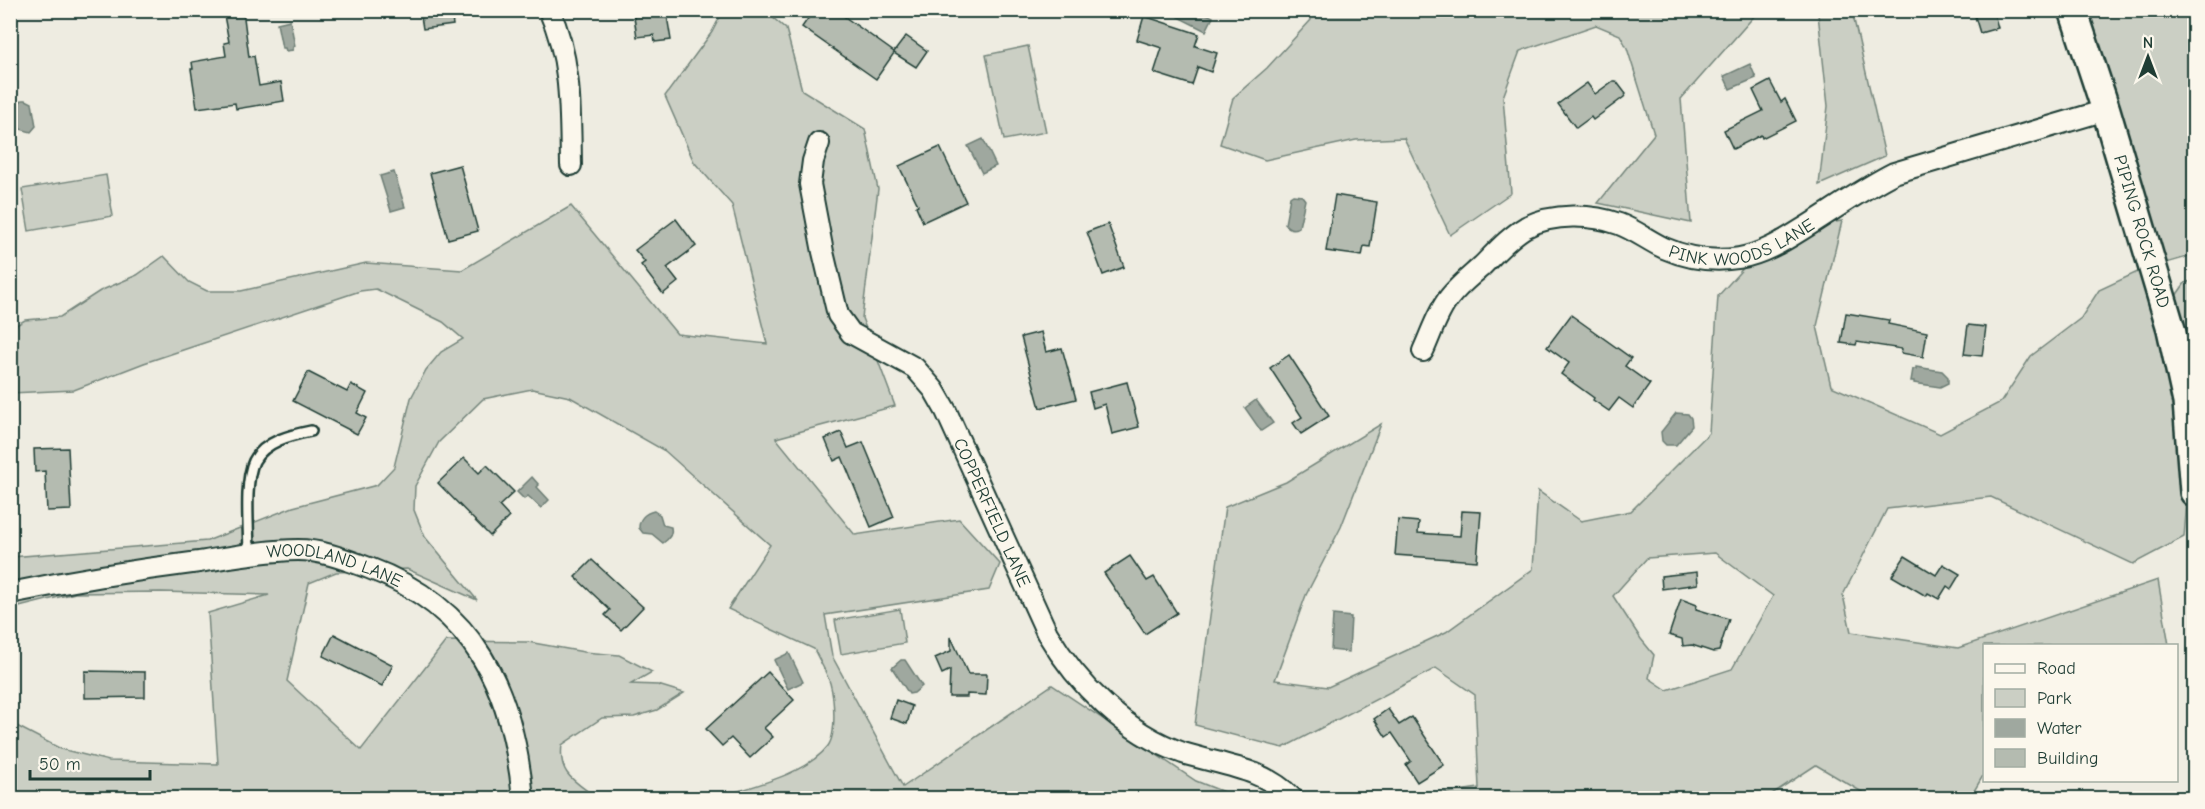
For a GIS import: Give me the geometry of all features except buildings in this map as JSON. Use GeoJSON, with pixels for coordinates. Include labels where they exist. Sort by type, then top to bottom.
{"type":"FeatureCollection","features":[{"type":"Feature","properties":{"kind":"street"},"geometry":{"type":"LineString","coordinates":[[549,10],[561,44],[568,79],[571,165]]}},
{"type":"Feature","properties":{"kind":"street","name":"PIPING ROCK ROAD"},"geometry":{"type":"LineString","coordinates":[[2073,10],[2106,110],[2171,329],[2187,402],[2194,492]]}},
{"type":"Feature","properties":{"kind":"street","name":"PINK WOODS LANE"},"geometry":{"type":"LineString","coordinates":[[1423,351],[1449,297],[1508,241],[1537,223],[1558,218],[1596,218],[1620,225],[1686,256],[1706,259],[1738,258],[1759,253],[1782,241],[1841,206],[1873,183],[1894,173],[2106,110]]}},
{"type":"Feature","properties":{"kind":"street","name":"COPPERFIELD LANE"},"geometry":{"type":"LineString","coordinates":[[819,143],[813,161],[810,184],[837,315],[851,333],[915,368],[934,390],[946,411],[1047,633],[1058,651],[1094,696],[1143,733],[1181,752],[1250,771],[1284,790],[1292,798]]}},
{"type":"Feature","properties":{"kind":"street","name":"WOODLAND LANE"},"geometry":{"type":"LineString","coordinates":[[10,593],[166,566],[301,550],[339,557],[385,574],[440,607],[474,643],[498,687],[508,713],[523,798]]}},
{"type":"Feature","properties":{"kind":"lane"},"geometry":{"type":"LineString","coordinates":[[249,555],[248,486],[254,462],[262,451],[286,436],[311,431]]}},
{"type":"Feature","properties":{"kind":"green space"},"geometry":{"type":"Polygon","coordinates":[[[723,11],[765,11],[786,29],[802,90],[865,129],[878,189],[862,318],[895,406],[776,438],[855,535],[959,519],[1000,564],[989,590],[825,615],[832,656],[903,787],[1052,685],[1196,781],[1239,798],[716,798],[776,779],[806,765],[828,746],[833,733],[834,715],[830,683],[814,649],[728,609],[770,545],[665,451],[570,397],[532,389],[483,399],[439,442],[415,486],[414,510],[425,537],[477,600],[407,569],[336,572],[309,583],[287,681],[361,750],[446,641],[528,642],[584,652],[619,655],[652,672],[631,684],[658,685],[684,693],[657,710],[634,717],[602,718],[562,745],[561,755],[566,770],[575,782],[597,798],[11,798],[11,723],[61,749],[109,761],[218,764],[208,613],[269,595],[161,592],[75,593],[11,609],[11,557],[207,541],[293,507],[377,485],[394,467],[411,398],[426,370],[441,352],[463,339],[443,322],[376,289],[360,291],[144,363],[74,390],[11,393],[11,328],[25,320],[60,317],[100,291],[137,275],[164,256],[189,282],[207,291],[241,291],[366,263],[462,270],[571,206],[677,334],[767,344],[732,205],[694,162],[665,96],[712,32],[723,11]]]}},
{"type":"Feature","properties":{"kind":"green space"},"geometry":{"type":"Polygon","coordinates":[[[1311,11],[1852,11],[1885,156],[1819,185],[1828,106],[1818,14],[1757,13],[1681,99],[1691,223],[1598,203],[1654,134],[1627,48],[1620,35],[1596,25],[1520,51],[1503,97],[1511,193],[1450,235],[1404,138],[1356,140],[1265,160],[1220,144],[1233,98],[1267,68],[1311,20],[1311,11]]]}},
{"type":"Feature","properties":{"kind":"green space"},"geometry":{"type":"Polygon","coordinates":[[[2088,11],[2194,11],[2194,255],[2166,263],[2088,11]]]}},
{"type":"Feature","properties":{"kind":"green space"},"geometry":{"type":"Polygon","coordinates":[[[1028,46],[1046,132],[1004,140],[986,55],[1028,46]]]}},
{"type":"Feature","properties":{"kind":"green space"},"geometry":{"type":"Polygon","coordinates":[[[106,175],[113,216],[29,231],[22,189],[106,175]]]}},
{"type":"Feature","properties":{"kind":"green space"},"geometry":{"type":"Polygon","coordinates":[[[1842,221],[1817,326],[1831,386],[1940,434],[2001,402],[2031,356],[2081,318],[2099,290],[2146,268],[2154,295],[2159,339],[2178,397],[2189,478],[2184,537],[2133,564],[1991,497],[1887,509],[1843,595],[1851,632],[1958,648],[2158,580],[2169,644],[1983,644],[1983,776],[1970,798],[1872,798],[1816,765],[1766,798],[1411,798],[1479,788],[1475,695],[1436,668],[1283,748],[1195,725],[1225,507],[1286,482],[1381,424],[1341,527],[1306,595],[1275,680],[1328,687],[1446,632],[1533,569],[1538,491],[1581,521],[1631,511],[1709,433],[1718,296],[1777,231],[1842,221]],[[1715,553],[1647,558],[1613,596],[1654,655],[1649,678],[1667,690],[1732,669],[1773,596],[1715,553]]]}},
{"type":"Feature","properties":{"kind":"green space"},"geometry":{"type":"Polygon","coordinates":[[[2194,280],[2194,422],[2173,300],[2185,283],[2194,280]]]}},
{"type":"Feature","properties":{"kind":"green space"},"geometry":{"type":"Polygon","coordinates":[[[900,609],[905,643],[841,654],[835,620],[900,609]]]}},
{"type":"Feature","properties":{"kind":"water"},"geometry":{"type":"Polygon","coordinates":[[[1182,10],[1201,11],[1213,17],[1206,31],[1178,17],[1182,10]]]}},
{"type":"Feature","properties":{"kind":"water"},"geometry":{"type":"Polygon","coordinates":[[[290,20],[295,46],[293,50],[286,51],[282,48],[277,23],[290,20]]]}},
{"type":"Feature","properties":{"kind":"water"},"geometry":{"type":"Polygon","coordinates":[[[1750,64],[1756,78],[1730,89],[1724,76],[1750,64]]]}},
{"type":"Feature","properties":{"kind":"water"},"geometry":{"type":"Polygon","coordinates":[[[22,100],[32,103],[36,126],[31,132],[20,129],[16,106],[22,100]]]}},
{"type":"Feature","properties":{"kind":"water"},"geometry":{"type":"Polygon","coordinates":[[[983,139],[996,166],[982,173],[968,146],[983,139]]]}},
{"type":"Feature","properties":{"kind":"water"},"geometry":{"type":"Polygon","coordinates":[[[394,172],[405,207],[391,211],[380,176],[394,172]]]}},
{"type":"Feature","properties":{"kind":"water"},"geometry":{"type":"Polygon","coordinates":[[[1302,196],[1305,200],[1299,227],[1293,229],[1285,224],[1290,197],[1302,196]]]}},
{"type":"Feature","properties":{"kind":"water"},"geometry":{"type":"Polygon","coordinates":[[[1916,367],[1942,371],[1948,377],[1948,383],[1940,387],[1914,383],[1911,381],[1913,369],[1916,367]]]}},
{"type":"Feature","properties":{"kind":"water"},"geometry":{"type":"Polygon","coordinates":[[[1256,400],[1273,423],[1261,431],[1245,408],[1256,400]]]}},
{"type":"Feature","properties":{"kind":"water"},"geometry":{"type":"Polygon","coordinates":[[[1676,413],[1688,414],[1692,426],[1676,445],[1666,445],[1662,441],[1661,432],[1676,413]]]}},
{"type":"Feature","properties":{"kind":"water"},"geometry":{"type":"Polygon","coordinates":[[[532,477],[539,485],[537,487],[549,500],[541,508],[528,496],[524,499],[517,492],[532,477]]]}},
{"type":"Feature","properties":{"kind":"water"},"geometry":{"type":"Polygon","coordinates":[[[654,511],[660,515],[663,525],[671,527],[670,536],[663,543],[652,534],[643,533],[639,528],[643,517],[654,511]]]}},
{"type":"Feature","properties":{"kind":"water"},"geometry":{"type":"Polygon","coordinates":[[[1333,615],[1351,617],[1349,652],[1331,650],[1333,615]]]}},
{"type":"Feature","properties":{"kind":"water"},"geometry":{"type":"Polygon","coordinates":[[[789,653],[803,682],[788,689],[774,660],[789,653]]]}},
{"type":"Feature","properties":{"kind":"water"},"geometry":{"type":"Polygon","coordinates":[[[901,660],[905,660],[922,686],[914,693],[909,694],[892,668],[901,660]]]}}]}
